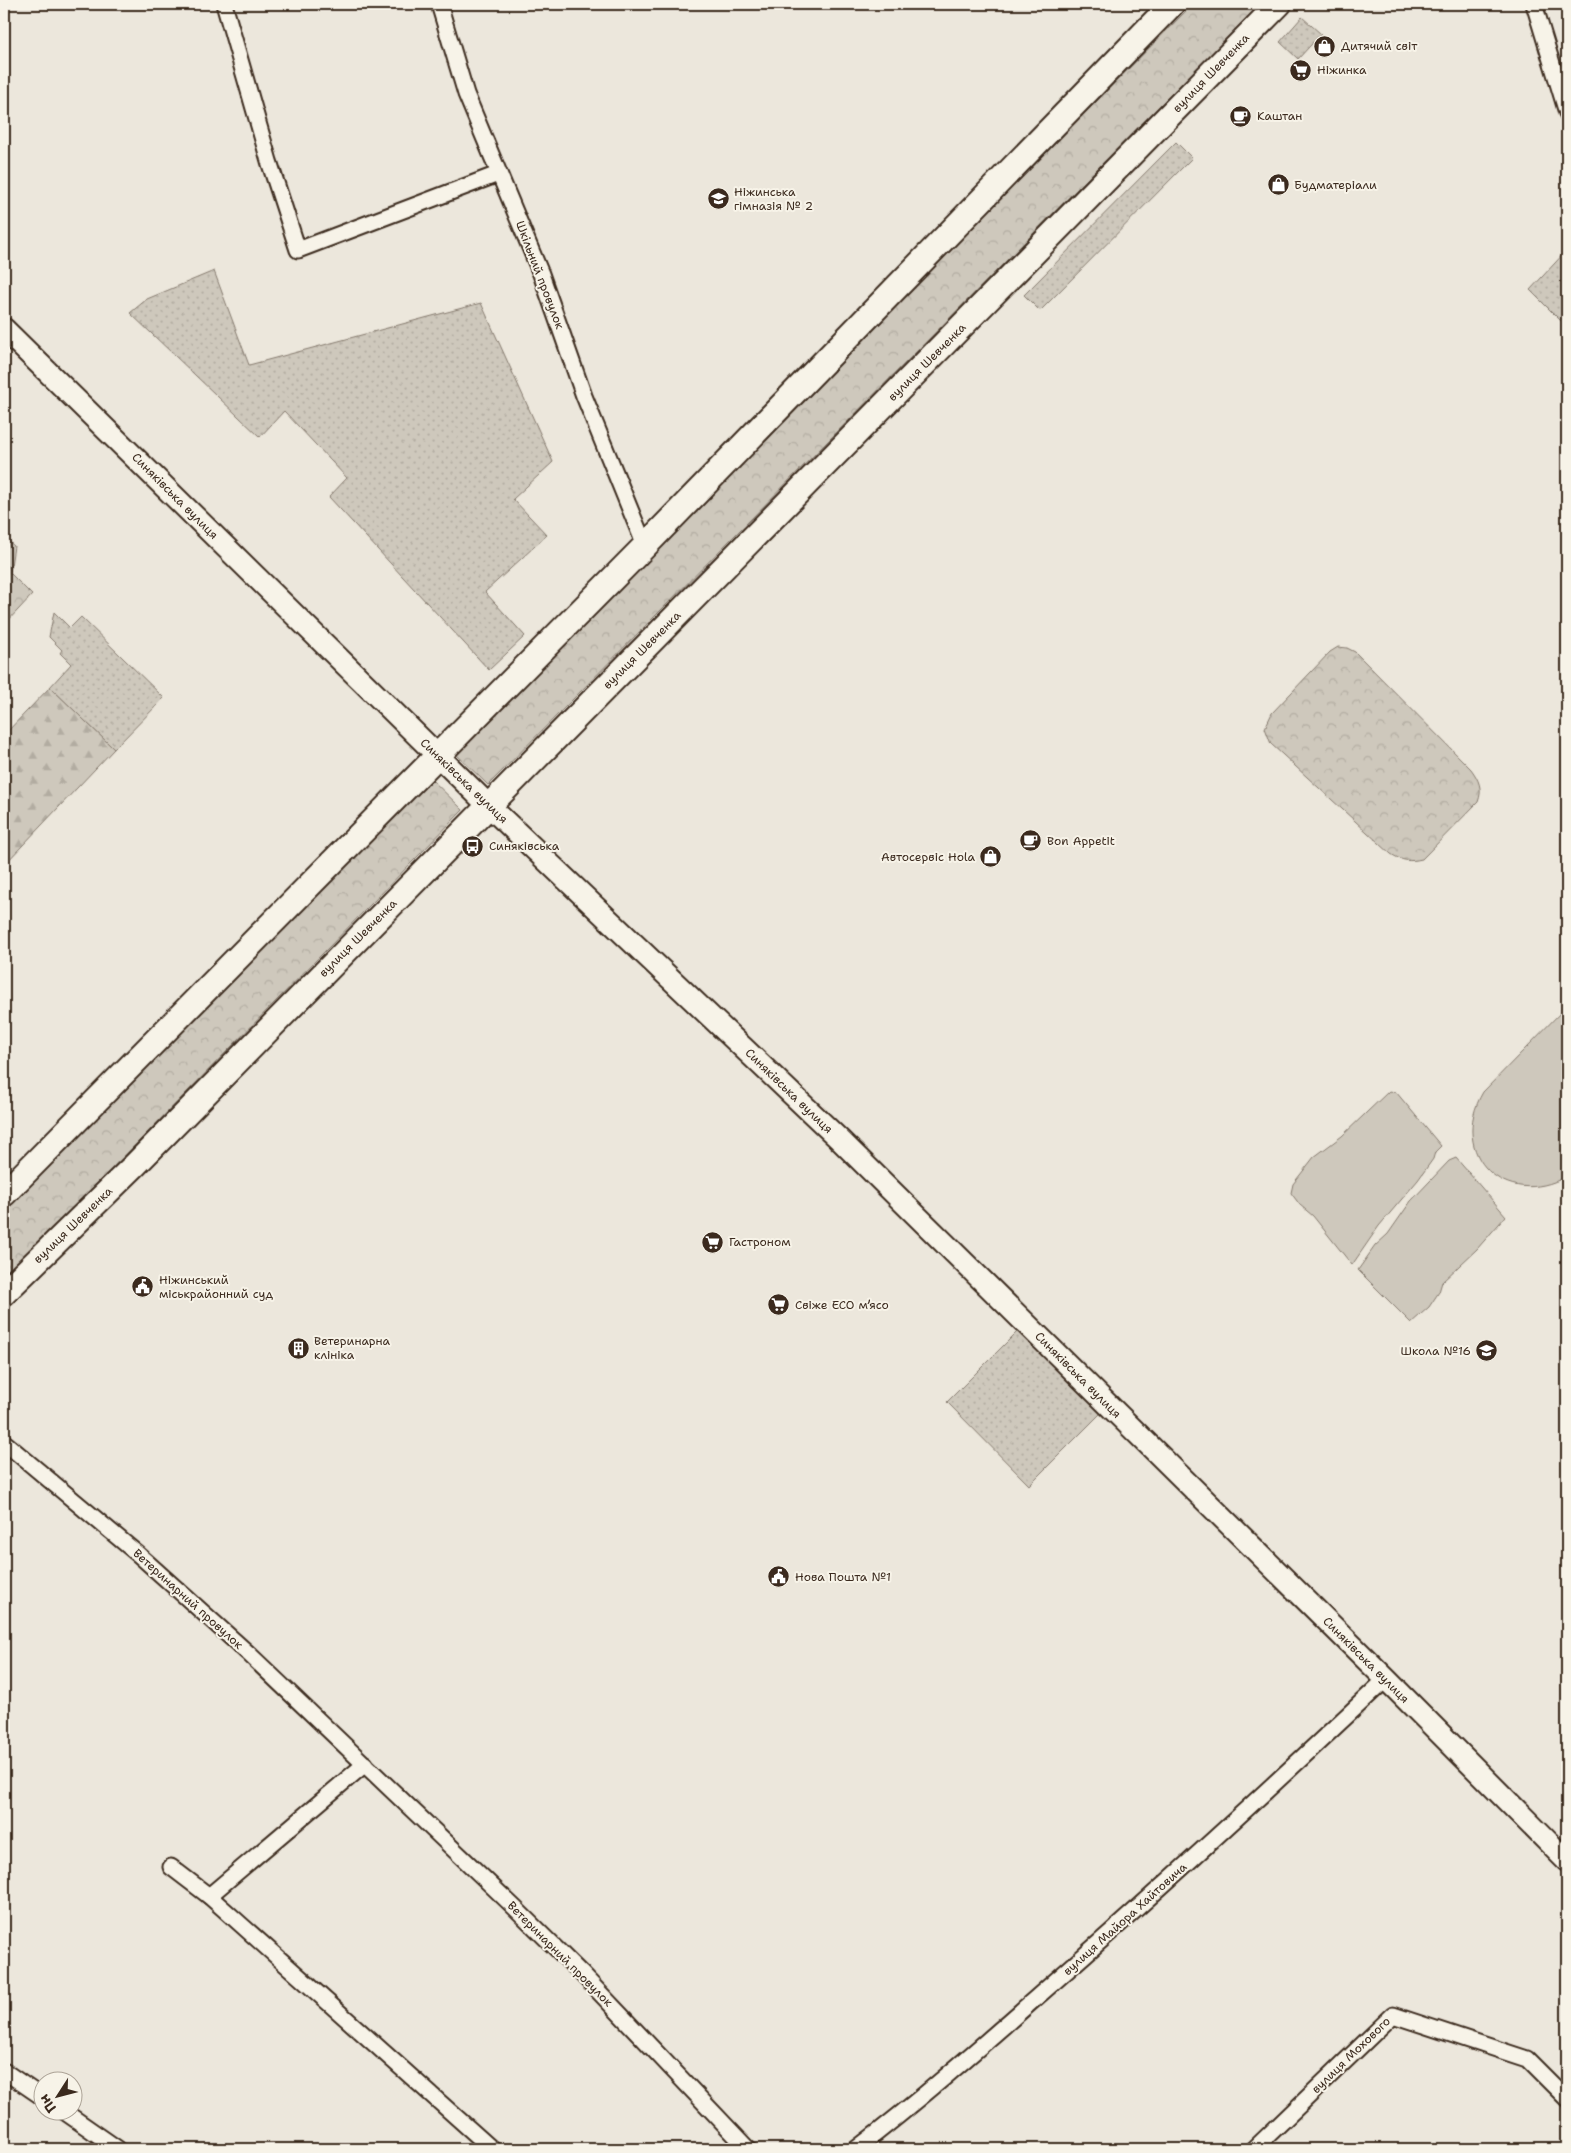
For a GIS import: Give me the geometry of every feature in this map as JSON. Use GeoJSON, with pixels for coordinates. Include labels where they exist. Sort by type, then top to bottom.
{"type":"FeatureCollection","features":[{"type":"Feature","properties":{"kind":"main road"},"geometry":{"type":"LineString","coordinates":[[4,1194],[645,546],[1172,4]]}},
{"type":"Feature","properties":{"kind":"main road","name":"вулиця Шевченка"},"geometry":{"type":"LineString","coordinates":[[4,1294],[135,1165],[1279,4]]}},
{"type":"Feature","properties":{"kind":"street"},"geometry":{"type":"LineString","coordinates":[[224,4],[269,161],[298,250],[498,174]]}},
{"type":"Feature","properties":{"kind":"street","name":"Шкільний провулок"},"geometry":{"type":"LineString","coordinates":[[439,4],[466,94],[541,274],[584,396],[645,546]]}},
{"type":"Feature","properties":{"kind":"street"},"geometry":{"type":"LineString","coordinates":[[1534,4],[1567,113]]}},
{"type":"Feature","properties":{"kind":"street","name":"Синяківська вулиця"},"geometry":{"type":"LineString","coordinates":[[4,329],[488,805],[839,1139],[1386,1679],[1567,1861]]}},
{"type":"Feature","properties":{"kind":"street","name":"Ветеринарний провулок"},"geometry":{"type":"LineString","coordinates":[[4,1442],[139,1555],[248,1653],[365,1764],[581,1974],[748,2149]]}},
{"type":"Feature","properties":{"kind":"street","name":"вулиця Майора Хайтовича"},"geometry":{"type":"LineString","coordinates":[[856,2149],[921,2099],[1079,1961],[1227,1829],[1386,1679]]}},
{"type":"Feature","properties":{"kind":"street"},"geometry":{"type":"LineString","coordinates":[[209,1896],[365,1764]]}},
{"type":"Feature","properties":{"kind":"street"},"geometry":{"type":"LineString","coordinates":[[171,1867],[209,1896],[492,2149]]}},
{"type":"Feature","properties":{"kind":"street","name":"вулиця Мохового"},"geometry":{"type":"LineString","coordinates":[[1254,2149],[1393,2015],[1527,2059],[1567,2099]]}},
{"type":"Feature","properties":{"kind":"street"},"geometry":{"type":"LineString","coordinates":[[4,2071],[32,2090]]}},
{"type":"Feature","properties":{"kind":"street"},"geometry":{"type":"LineString","coordinates":[[76,2120],[118,2149]]}},
{"type":"Feature","properties":{"kind":"green space"},"geometry":{"type":"Polygon","coordinates":[[[1193,4],[1260,4],[488,785],[452,750],[1193,4]]]}},
{"type":"Feature","properties":{"kind":"green space"},"geometry":{"type":"Polygon","coordinates":[[[1302,17],[1321,34],[1298,59],[1280,42],[1302,17]]]}},
{"type":"Feature","properties":{"kind":"green space"},"geometry":{"type":"Polygon","coordinates":[[[1176,142],[1192,158],[1040,311],[1024,295],[1176,142]]]}},
{"type":"Feature","properties":{"kind":"green space"},"geometry":{"type":"Polygon","coordinates":[[[1567,250],[1567,327],[1530,290],[1567,250]]]}},
{"type":"Feature","properties":{"kind":"green space"},"geometry":{"type":"Polygon","coordinates":[[[214,271],[249,365],[481,303],[553,462],[513,499],[547,535],[485,592],[525,636],[489,670],[329,497],[347,478],[284,411],[260,437],[130,313],[147,299],[214,271]]]}},
{"type":"Feature","properties":{"kind":"green space"},"geometry":{"type":"Polygon","coordinates":[[[4,537],[14,546],[10,573],[32,595],[4,625],[4,537]]]}},
{"type":"Feature","properties":{"kind":"green space"},"geometry":{"type":"Polygon","coordinates":[[[54,612],[70,628],[81,617],[164,698],[114,749],[50,687],[71,664],[60,653],[62,650],[49,637],[54,612]]]}},
{"type":"Feature","properties":{"kind":"green space"},"geometry":{"type":"Polygon","coordinates":[[[1338,647],[1347,648],[1355,652],[1471,769],[1478,781],[1480,793],[1478,802],[1422,859],[1406,860],[1391,854],[1271,744],[1265,728],[1272,713],[1330,652],[1338,647]]]}},
{"type":"Feature","properties":{"kind":"green space"},"geometry":{"type":"Polygon","coordinates":[[[50,687],[114,749],[4,865],[4,735],[50,687]]]}},
{"type":"Feature","properties":{"kind":"green space"},"geometry":{"type":"Polygon","coordinates":[[[427,775],[463,810],[4,1279],[4,1205],[427,775]]]}},
{"type":"Feature","properties":{"kind":"green space"},"geometry":{"type":"Polygon","coordinates":[[[1567,1006],[1567,1176],[1544,1185],[1523,1186],[1504,1181],[1488,1170],[1477,1155],[1472,1136],[1474,1115],[1483,1092],[1567,1006]]]}},
{"type":"Feature","properties":{"kind":"green space"},"geometry":{"type":"Polygon","coordinates":[[[1389,1091],[1396,1092],[1441,1146],[1435,1152],[1433,1159],[1418,1180],[1379,1226],[1352,1265],[1313,1216],[1300,1205],[1291,1193],[1293,1184],[1314,1157],[1342,1136],[1389,1091]]]}},
{"type":"Feature","properties":{"kind":"green space"},"geometry":{"type":"Polygon","coordinates":[[[1456,1158],[1506,1216],[1477,1249],[1442,1282],[1439,1292],[1429,1307],[1411,1323],[1358,1270],[1375,1246],[1388,1234],[1411,1201],[1449,1161],[1456,1158]]]}},
{"type":"Feature","properties":{"kind":"green space"},"geometry":{"type":"Polygon","coordinates":[[[1020,1329],[1102,1412],[1029,1485],[947,1402],[1020,1329]]]}},
{"type":"Feature","properties":{"kind":"place","name":"Дитячий світ"},"geometry":{"type":"Point","coordinates":[1325,46]}},
{"type":"Feature","properties":{"kind":"place","name":"Ніжинка"},"geometry":{"type":"Point","coordinates":[1301,70]}},
{"type":"Feature","properties":{"kind":"place","name":"Каштан"},"geometry":{"type":"Point","coordinates":[1241,116]}},
{"type":"Feature","properties":{"kind":"place","name":"Будматеріали"},"geometry":{"type":"Point","coordinates":[1278,185]}},
{"type":"Feature","properties":{"kind":"place","name":"Ніжинська гімназія № 2"},"geometry":{"type":"Point","coordinates":[718,199]}},
{"type":"Feature","properties":{"kind":"place","name":"Bon Appetit"},"geometry":{"type":"Point","coordinates":[1031,841]}},
{"type":"Feature","properties":{"kind":"place","name":"Синяківська"},"geometry":{"type":"Point","coordinates":[473,846]}},
{"type":"Feature","properties":{"kind":"place","name":"Автосервіс Hola"},"geometry":{"type":"Point","coordinates":[991,857]}},
{"type":"Feature","properties":{"kind":"place","name":"Гастроном"},"geometry":{"type":"Point","coordinates":[713,1242]}},
{"type":"Feature","properties":{"kind":"place","name":"Ніжинський міськрайонний суд"},"geometry":{"type":"Point","coordinates":[143,1287]}},
{"type":"Feature","properties":{"kind":"place","name":"Свіже ECO м’ясо"},"geometry":{"type":"Point","coordinates":[779,1305]}},
{"type":"Feature","properties":{"kind":"place","name":"Ветеринарна клініка"},"geometry":{"type":"Point","coordinates":[298,1348]}},
{"type":"Feature","properties":{"kind":"place","name":"Школа №16"},"geometry":{"type":"Point","coordinates":[1487,1351]}},
{"type":"Feature","properties":{"kind":"place","name":"Нова Пошта №1"},"geometry":{"type":"Point","coordinates":[779,1577]}}]}
